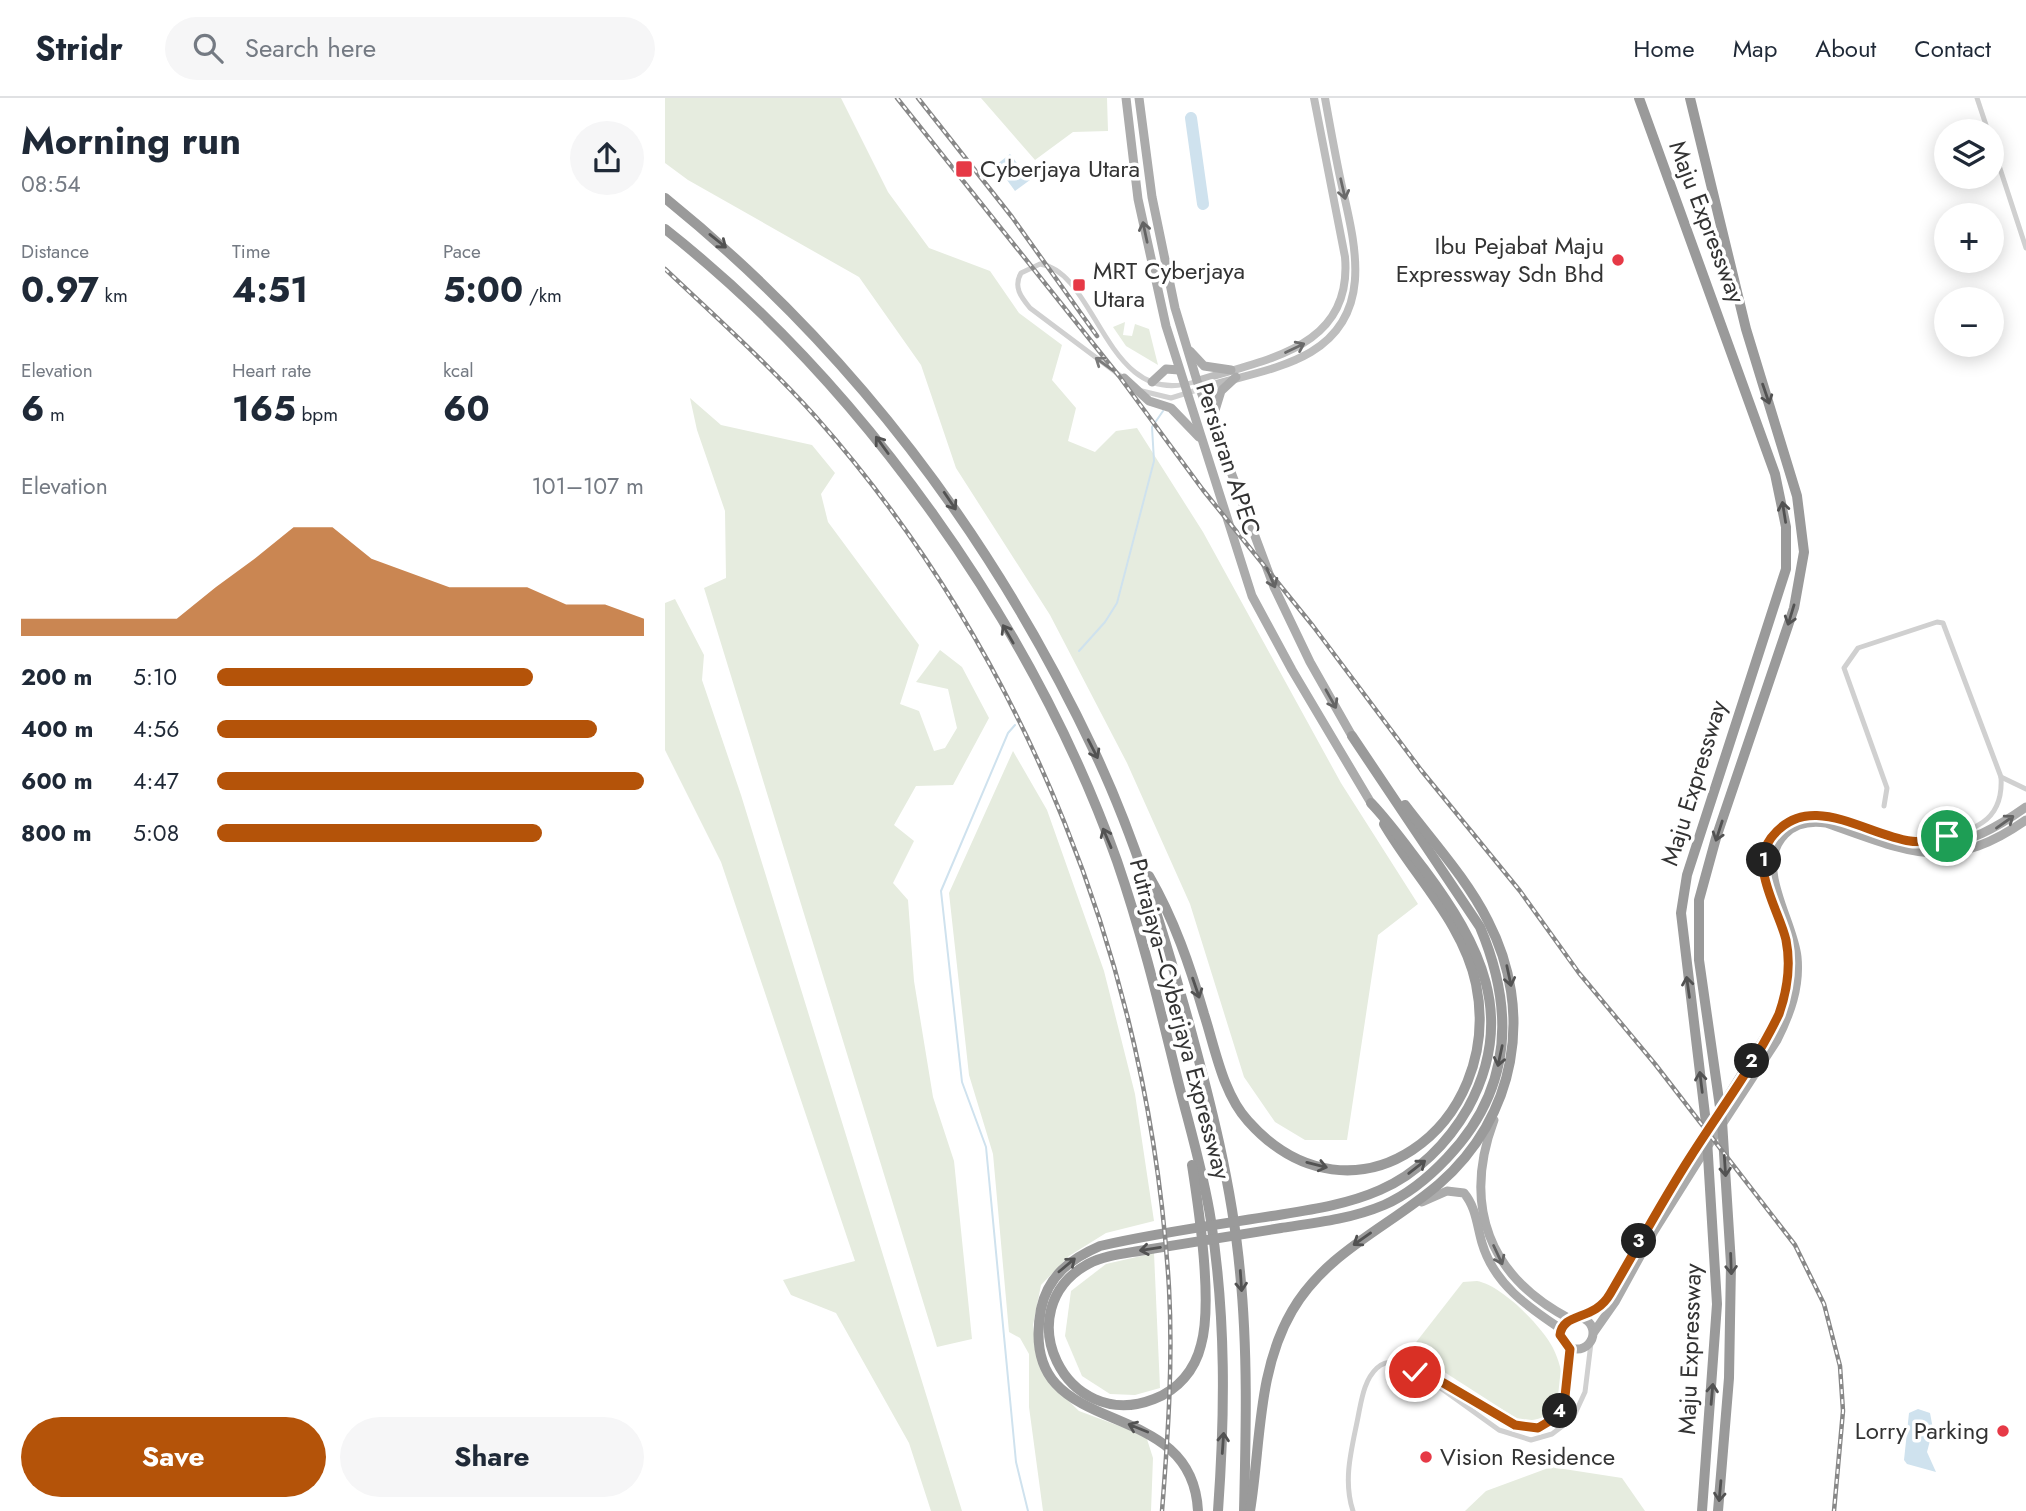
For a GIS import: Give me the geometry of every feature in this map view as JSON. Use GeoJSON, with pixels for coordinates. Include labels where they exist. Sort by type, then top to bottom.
{"type":"FeatureCollection","features":[{"type":"Feature","properties":{"kind":"highway","name":"Maju Expressway"},"geometry":{"type":"LineString","coordinates":[[1639,98],[1775,474],[1786,527],[1786,569],[1751,672],[1682,896],[1684,959],[1698,1055],[1711,1199],[1716,1326],[1702,1511]]}},
{"type":"Feature","properties":{"kind":"highway","name":"Maju Expressway"},"geometry":{"type":"LineString","coordinates":[[1690,98],[1746,329],[1797,496],[1804,552],[1794,608],[1716,838],[1699,900],[1699,960],[1728,1196],[1732,1326],[1718,1511]]}},
{"type":"Feature","properties":{"kind":"highway","name":"Putrajaya–Cyberjaya Expressway"},"geometry":{"type":"LineString","coordinates":[[665,198],[729,249],[822,342],[888,417],[947,495],[1001,580],[1097,756],[1138,859],[1181,997],[1227,1176],[1240,1271],[1245,1345],[1244,1511]]}},
{"type":"Feature","properties":{"kind":"highway","name":"Putrajaya–Cyberjaya Expressway"},"geometry":{"type":"LineString","coordinates":[[665,229],[711,265],[799,351],[871,431],[984,592],[1034,680],[1076,765],[1116,859],[1159,1002],[1208,1205],[1218,1275],[1225,1416],[1218,1511]]}},
{"type":"Feature","properties":{"kind":"highway"},"geometry":{"type":"LineString","coordinates":[[1178,1081],[1200,1217],[1204,1323],[1201,1349],[1189,1373],[1170,1393],[1133,1405],[1098,1402],[1066,1379],[1057,1365],[1049,1337],[1049,1321],[1058,1294],[1069,1278],[1087,1265],[1110,1255],[1339,1219],[1385,1205],[1431,1174],[1467,1138],[1484,1108],[1496,1076],[1503,1042],[1498,979],[1480,927],[1352,736]]}},
{"type":"Feature","properties":{"kind":"highway"},"geometry":{"type":"LineString","coordinates":[[1250,1511],[1266,1383],[1274,1347],[1292,1310],[1319,1273],[1439,1184],[1475,1145],[1503,1096],[1514,1042],[1515,1013],[1504,956],[1478,904],[1352,736]]}},
{"type":"Feature","properties":{"kind":"highway"},"geometry":{"type":"LineString","coordinates":[[1138,859],[1167,907],[1221,1068],[1246,1119],[1269,1143],[1299,1160],[1332,1168],[1371,1166],[1396,1160],[1418,1147],[1452,1114],[1473,1072],[1479,1020],[1476,985],[1466,953],[1450,921],[1371,803]]}},
{"type":"Feature","properties":{"kind":"highway"},"geometry":{"type":"LineString","coordinates":[[1198,1511],[1197,1495],[1190,1475],[1176,1454],[1148,1432],[1082,1406],[1057,1385],[1045,1368],[1038,1325],[1049,1283],[1081,1254],[1100,1247],[1334,1206],[1380,1190],[1424,1163],[1453,1130],[1473,1098],[1483,1074],[1489,1041],[1487,983],[1477,950],[1443,894],[1371,803]]}},
{"type":"Feature","properties":{"kind":"main road","name":"Persiaran APEC"},"geometry":{"type":"LineString","coordinates":[[1126,98],[1138,199],[1179,370],[1252,596],[1292,670],[1371,803]]}},
{"type":"Feature","properties":{"kind":"main road","name":"Persiaran APEC"},"geometry":{"type":"LineString","coordinates":[[1139,98],[1152,197],[1175,308],[1198,385],[1274,587],[1310,662],[1352,736]]}},
{"type":"Feature","properties":{"kind":"main road"},"geometry":{"type":"LineString","coordinates":[[1212,423],[1220,391],[1233,374],[1307,342],[1324,329],[1341,303],[1347,273],[1345,257],[1314,98]]}},
{"type":"Feature","properties":{"kind":"main road"},"geometry":{"type":"LineString","coordinates":[[1198,385],[1311,352],[1336,328],[1355,289],[1356,245],[1325,98]]}},
{"type":"Feature","properties":{"kind":"main road"},"geometry":{"type":"LineString","coordinates":[[1188,350],[1204,366],[1233,374]]}},
{"type":"Feature","properties":{"kind":"main road"},"geometry":{"type":"LineString","coordinates":[[1152,382],[1166,369],[1179,370]]}},
{"type":"Feature","properties":{"kind":"main road"},"geometry":{"type":"LineString","coordinates":[[1124,378],[1149,401],[1171,408],[1201,438]]}},
{"type":"Feature","properties":{"kind":"main road"},"geometry":{"type":"LineString","coordinates":[[1561,1329],[1574,1318],[1599,1309],[1608,1297],[1647,1226],[1779,1014],[1785,999],[1788,958],[1786,941],[1764,874],[1764,855],[1769,840],[1783,824],[1815,813],[1913,842],[1960,843],[1996,829],[2026,807]]}},
{"type":"Feature","properties":{"kind":"main road"},"geometry":{"type":"LineString","coordinates":[[1561,1329],[1562,1340],[1570,1349],[1581,1349],[1591,1343],[1594,1332],[1615,1302],[1654,1231],[1789,1018],[1797,979],[1797,958],[1773,873],[1776,845],[1788,831],[1814,822],[1826,823],[1902,849],[1930,855],[1973,849],[2002,837],[2026,820]]}},
{"type":"Feature","properties":{"kind":"main road"},"geometry":{"type":"LineString","coordinates":[[1503,1096],[1482,1150],[1480,1167],[1482,1202],[1492,1242],[1504,1268],[1531,1296],[1574,1318],[1589,1322],[1594,1332]]}},
{"type":"Feature","properties":{"kind":"main road"},"geometry":{"type":"LineString","coordinates":[[1393,1217],[1438,1194],[1464,1193],[1472,1205],[1482,1245],[1497,1275],[1524,1304],[1561,1329]]}},
{"type":"Feature","properties":{"kind":"street"},"geometry":{"type":"LineString","coordinates":[[1977,98],[1984,119]]}},
{"type":"Feature","properties":{"kind":"street"},"geometry":{"type":"LineString","coordinates":[[2004,180],[2026,247]]}},
{"type":"Feature","properties":{"kind":"street"},"geometry":{"type":"LineString","coordinates":[[1185,390],[1166,387],[1140,376],[1120,355],[1056,270],[1040,264],[1027,268],[1018,279],[1020,297],[1030,308],[1150,395],[1171,398],[1198,385]]}},
{"type":"Feature","properties":{"kind":"street"},"geometry":{"type":"LineString","coordinates":[[1884,806],[1887,788],[1845,668],[1858,648],[1937,622],[1944,623],[2001,777],[2001,802],[1988,820],[1957,834],[1913,842]]}},
{"type":"Feature","properties":{"kind":"street"},"geometry":{"type":"LineString","coordinates":[[2001,777],[2026,789]]}},
{"type":"Feature","properties":{"kind":"street"},"geometry":{"type":"LineString","coordinates":[[1410,1366],[1499,1430],[1531,1440],[1552,1434],[1573,1419],[1585,1392],[1591,1343]]}},
{"type":"Feature","properties":{"kind":"street"},"geometry":{"type":"LineString","coordinates":[[1353,1511],[1346,1483],[1369,1378],[1378,1366],[1391,1363],[1418,1368],[1515,1425],[1538,1428],[1553,1419],[1564,1406],[1570,1349]]}},
{"type":"Feature","properties":{"kind":"shaded area"},"geometry":{"type":"Polygon","coordinates":[[[665,98],[841,98],[888,192],[929,248],[990,271],[1019,313],[1062,345],[1052,380],[1076,408],[1068,441],[1095,452],[1116,431],[1137,428],[1203,532],[1341,783],[1418,904],[1378,935],[1347,1140],[1305,1140],[1275,1122],[1244,1077],[1190,904],[1127,763],[1050,615],[956,468],[921,365],[859,277],[688,180],[665,163],[665,98]]]}},
{"type":"Feature","properties":{"kind":"shaded area"},"geometry":{"type":"Polygon","coordinates":[[[981,98],[1107,98],[1108,131],[1073,132],[1035,160],[981,98]]]}},
{"type":"Feature","properties":{"kind":"shaded area"},"geometry":{"type":"Polygon","coordinates":[[[1125,322],[1123,335],[1132,336],[1135,324],[1149,329],[1158,365],[1126,346],[1113,327],[1125,322]]]}},
{"type":"Feature","properties":{"kind":"shaded area"},"geometry":{"type":"Polygon","coordinates":[[[690,398],[721,425],[812,445],[835,473],[821,494],[828,522],[919,645],[900,704],[919,711],[934,751],[945,748],[957,728],[948,689],[916,682],[940,650],[962,667],[989,718],[953,785],[916,786],[894,825],[914,841],[893,883],[908,900],[914,981],[933,1097],[954,1161],[972,1339],[937,1347],[704,588],[726,578],[725,511],[697,430],[690,398]]]}},
{"type":"Feature","properties":{"kind":"shaded area"},"geometry":{"type":"Polygon","coordinates":[[[675,599],[704,655],[702,680],[741,795],[962,1511],[931,1511],[909,1443],[836,1313],[791,1295],[783,1280],[855,1261],[721,862],[665,750],[665,603],[675,599]]]}},
{"type":"Feature","properties":{"kind":"shaded area"},"geometry":{"type":"Polygon","coordinates":[[[1013,751],[1047,810],[1104,971],[1135,1094],[1154,1221],[1106,1233],[1069,1256],[1041,1285],[1033,1325],[1038,1361],[1052,1385],[1079,1411],[1146,1436],[1153,1458],[1151,1511],[1043,1511],[1029,1407],[1029,1354],[1020,1338],[1009,1332],[993,1154],[969,1075],[949,893],[1013,751]]]}},
{"type":"Feature","properties":{"kind":"shaded area"},"geometry":{"type":"Polygon","coordinates":[[[1154,1253],[1160,1388],[1135,1395],[1110,1394],[1082,1376],[1065,1336],[1071,1291],[1106,1264],[1154,1253]]]}},
{"type":"Feature","properties":{"kind":"shaded area"},"geometry":{"type":"Polygon","coordinates":[[[1477,1281],[1509,1298],[1540,1329],[1553,1348],[1562,1387],[1555,1408],[1547,1415],[1519,1420],[1410,1350],[1463,1282],[1477,1281]]]}},
{"type":"Feature","properties":{"kind":"shaded area"},"geometry":{"type":"Polygon","coordinates":[[[1551,1467],[1622,1478],[1645,1511],[1465,1511],[1486,1491],[1551,1467]]]}},
{"type":"Feature","properties":{"kind":"water"},"geometry":{"type":"Polygon","coordinates":[[[1010,154],[1030,180],[1015,191],[996,165],[1010,154]]]}},
{"type":"Feature","properties":{"kind":"water"},"geometry":{"type":"Polygon","coordinates":[[[1918,1409],[1930,1413],[1933,1429],[1927,1452],[1936,1472],[1907,1464],[1904,1460],[1909,1413],[1918,1409]]]}},
{"type":"Feature","properties":{"kind":"waterway"},"geometry":{"type":"LineString","coordinates":[[1191,118],[1203,204]]}},
{"type":"Feature","properties":{"kind":"waterway"},"geometry":{"type":"LineString","coordinates":[[1079,651],[1105,622],[1117,603],[1154,461],[1152,427],[1163,411]]}},
{"type":"Feature","properties":{"kind":"waterway"},"geometry":{"type":"LineString","coordinates":[[1015,725],[1008,733],[941,891],[962,1082],[986,1147],[1016,1462],[1028,1511]]}},
{"type":"Feature","properties":{"kind":"railway"},"geometry":{"type":"LineString","coordinates":[[897,98],[1119,376],[1203,490],[1313,626],[1421,770],[1520,891],[1579,973],[1655,1064],[1795,1245],[1824,1304],[1840,1366],[1843,1411],[1834,1511]]}},
{"type":"Feature","properties":{"kind":"railway"},"geometry":{"type":"LineString","coordinates":[[918,98],[1012,217],[1097,336]]}},
{"type":"Feature","properties":{"kind":"railway"},"geometry":{"type":"LineString","coordinates":[[665,269],[815,416],[890,509],[957,608],[1015,713],[1064,822],[1105,935],[1135,1051],[1157,1169],[1170,1316],[1169,1399],[1162,1511]]}},
{"type":"Feature","properties":{"kind":"place","name":"Cyberjaya Utara"},"geometry":{"type":"Point","coordinates":[964,169]}},
{"type":"Feature","properties":{"kind":"place","name":"Ibu Pejabat Maju Expressway Sdn Bhd"},"geometry":{"type":"Point","coordinates":[1618,260]}},
{"type":"Feature","properties":{"kind":"place","name":"MRT Cyberjaya Utara"},"geometry":{"type":"Point","coordinates":[1079,285]}},
{"type":"Feature","properties":{"kind":"place","name":"Lorry Parking"},"geometry":{"type":"Point","coordinates":[2003,1431]}},
{"type":"Feature","properties":{"kind":"place","name":"Vision Residence"},"geometry":{"type":"Point","coordinates":[1426,1457]}},
{"type":"Feature","properties":{"kind":"route"},"geometry":{"type":"LineString","coordinates":[[1415,1372],[1410,1366],[1418,1368],[1515,1425],[1528,1429],[1538,1428],[1553,1419],[1564,1406],[1569,1382],[1570,1349],[1560,1335],[1563,1324],[1567,1320],[1589,1315],[1599,1309],[1608,1297],[1647,1226],[1769,1035],[1785,999],[1788,977],[1786,941],[1764,874],[1764,855],[1769,840],[1783,824],[1815,813],[1913,842],[1947,836]]}}]}
